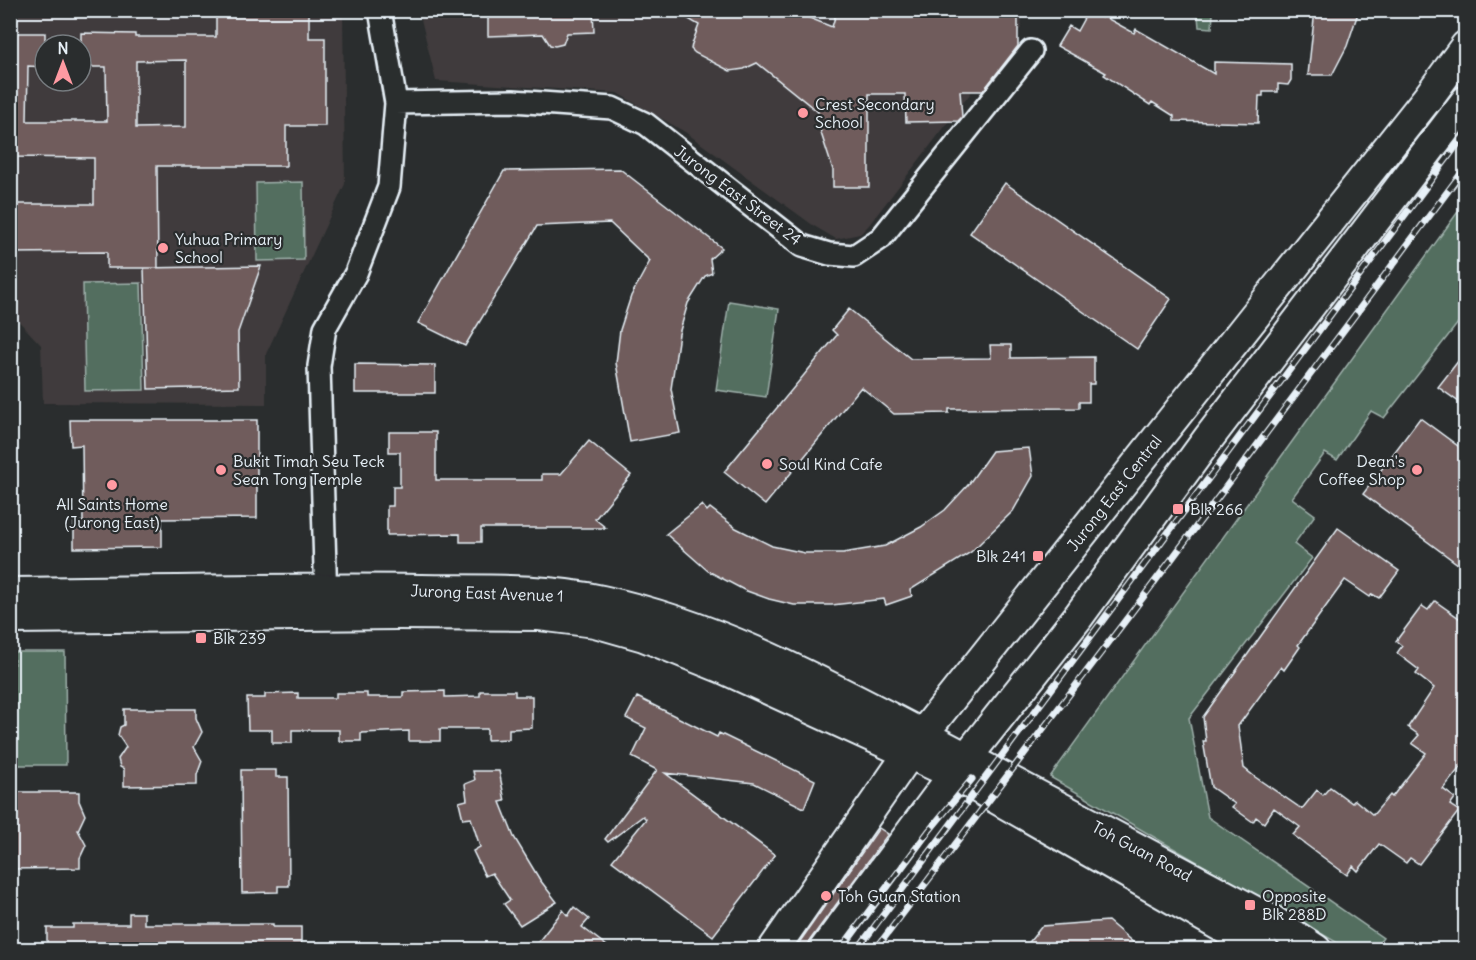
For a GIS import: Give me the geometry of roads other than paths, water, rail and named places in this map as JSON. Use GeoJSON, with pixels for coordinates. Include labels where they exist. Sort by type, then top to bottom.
{"type":"FeatureCollection","features":[{"type":"Feature","properties":{"kind":"main road","name":"Jurong East Central"},"geometry":{"type":"LineString","coordinates":[[773,950],[916,743],[1430,95],[1466,46]]}},
{"type":"Feature","properties":{"kind":"main road"},"geometry":{"type":"LineString","coordinates":[[824,950],[961,765],[1078,617],[1208,439],[1459,110]]}},
{"type":"Feature","properties":{"kind":"main road","name":"Jurong East Avenue 1"},"geometry":{"type":"LineString","coordinates":[[10,618],[537,592],[600,600],[650,613],[744,647],[796,670],[916,743],[961,765]]}},
{"type":"Feature","properties":{"kind":"main road","name":"Jurong East Avenue 1"},"geometry":{"type":"LineString","coordinates":[[10,593],[326,601]]}},
{"type":"Feature","properties":{"kind":"main road","name":"Toh Guan Road"},"geometry":{"type":"LineString","coordinates":[[961,765],[1263,950]]}},
{"type":"Feature","properties":{"kind":"main road","name":"Toh Guan Road"},"geometry":{"type":"LineString","coordinates":[[961,765],[1274,922],[1316,950]]}},
{"type":"Feature","properties":{"kind":"street"},"geometry":{"type":"LineString","coordinates":[[326,601],[319,366],[324,328],[356,273],[389,187],[396,103],[380,10]]}},
{"type":"Feature","properties":{"kind":"street","name":"Jurong East Street 24"},"geometry":{"type":"LineString","coordinates":[[396,103],[513,101],[612,108],[646,124],[802,246],[829,254],[854,256],[881,238],[1031,51]]}},
{"type":"Feature","properties":{"kind":"railway"},"geometry":{"type":"LineString","coordinates":[[857,950],[1466,133]]}},
{"type":"Feature","properties":{"kind":"railway"},"geometry":{"type":"LineString","coordinates":[[875,950],[1466,167]]}},
{"type":"Feature","properties":{"kind":"railway"},"geometry":{"type":"LineString","coordinates":[[840,950],[928,832],[972,779]]}},
{"type":"Feature","properties":{"kind":"place","name":"Crest Secondary School"},"geometry":{"type":"Point","coordinates":[803,113]}},
{"type":"Feature","properties":{"kind":"place","name":"Yuhua Primary School"},"geometry":{"type":"Point","coordinates":[163,248]}},
{"type":"Feature","properties":{"kind":"place","name":"Soul Kind Cafe"},"geometry":{"type":"Point","coordinates":[767,464]}},
{"type":"Feature","properties":{"kind":"place","name":"Bukit Timah Seu Teck Sean Tong Temple"},"geometry":{"type":"Point","coordinates":[221,470]}},
{"type":"Feature","properties":{"kind":"place","name":"Dean's Coffee Shop"},"geometry":{"type":"Point","coordinates":[1417,470]}},
{"type":"Feature","properties":{"kind":"place","name":"All Saints Home (Jurong East)"},"geometry":{"type":"Point","coordinates":[112,485]}},
{"type":"Feature","properties":{"kind":"place","name":"Blk 266"},"geometry":{"type":"Point","coordinates":[1178,509]}},
{"type":"Feature","properties":{"kind":"place","name":"Blk 241"},"geometry":{"type":"Point","coordinates":[1038,556]}},
{"type":"Feature","properties":{"kind":"place","name":"Blk 239"},"geometry":{"type":"Point","coordinates":[201,638]}},
{"type":"Feature","properties":{"kind":"place","name":"Toh Guan Station"},"geometry":{"type":"Point","coordinates":[826,896]}},
{"type":"Feature","properties":{"kind":"place","name":"Opposite Blk 288D"},"geometry":{"type":"Point","coordinates":[1250,905]}}]}
